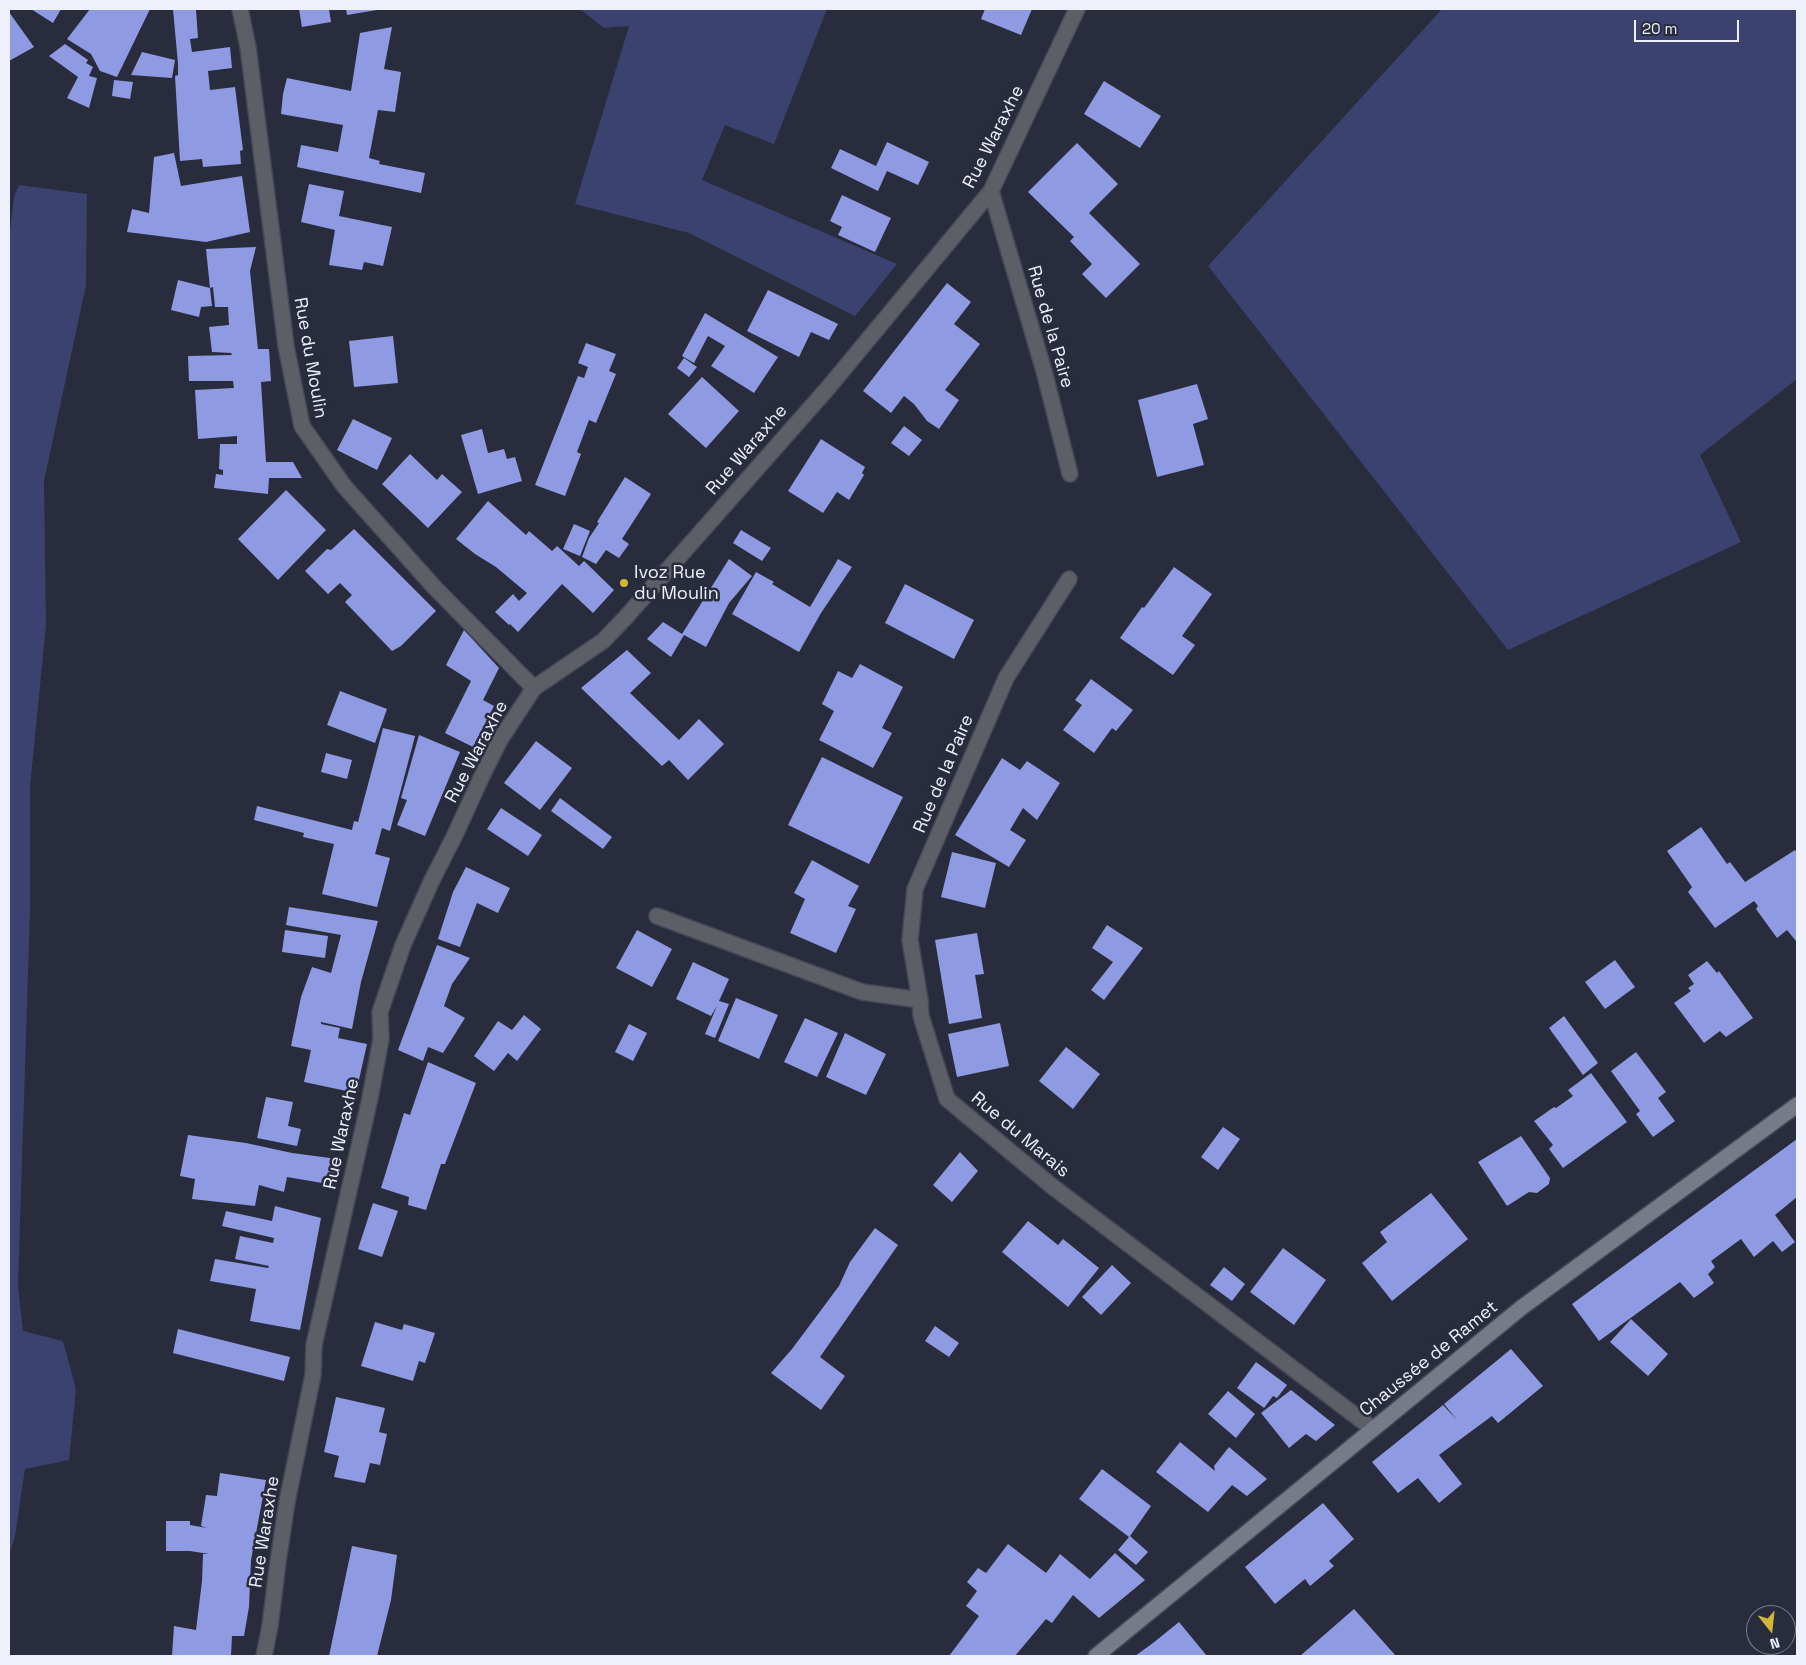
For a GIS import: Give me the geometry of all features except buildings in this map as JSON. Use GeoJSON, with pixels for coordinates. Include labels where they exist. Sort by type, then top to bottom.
{"type":"FeatureCollection","features":[{"type":"Feature","properties":{"kind":"main road","name":"Chaussée de Ramet"},"geometry":{"type":"LineString","coordinates":[[1096,1656],[1521,1308],[1797,1105]]}},
{"type":"Feature","properties":{"kind":"street","name":"Rue du Moulin"},"geometry":{"type":"LineString","coordinates":[[240,9],[248,47],[286,346],[302,426],[344,486],[435,588],[534,688]]}},
{"type":"Feature","properties":{"kind":"street","name":"Rue Waraxhe"},"geometry":{"type":"LineString","coordinates":[[264,1656],[288,1502],[313,1375],[314,1345],[370,1098],[381,1040],[380,1012],[403,946],[432,880],[482,776],[500,740],[534,688],[603,641],[626,617],[828,388],[991,191],[1077,9]]}},
{"type":"Feature","properties":{"kind":"street","name":"Rue de la Paire"},"geometry":{"type":"LineString","coordinates":[[991,191],[1044,371],[1070,474]]}},
{"type":"Feature","properties":{"kind":"street","name":"Rue de la Paire"},"geometry":{"type":"LineString","coordinates":[[920,1000],[910,940],[915,889],[1006,678],[1069,579]]}},
{"type":"Feature","properties":{"kind":"street"},"geometry":{"type":"LineString","coordinates":[[657,916],[862,992],[920,1000]]}},
{"type":"Feature","properties":{"kind":"street","name":"Rue du Marais"},"geometry":{"type":"LineString","coordinates":[[920,1000],[921,1016],[947,1099],[1053,1187],[1373,1429]]}},
{"type":"Feature","properties":{"kind":"shaded area"},"geometry":{"type":"Polygon","coordinates":[[[580,9],[827,9],[774,144],[725,125],[702,180],[897,264],[855,316],[689,233],[575,204],[629,26],[604,28],[580,9]]]}},
{"type":"Feature","properties":{"kind":"shaded area"},"geometry":{"type":"Polygon","coordinates":[[[1442,9],[1797,9],[1797,379],[1700,455],[1741,542],[1508,650],[1208,266],[1442,9]]]}},
{"type":"Feature","properties":{"kind":"shaded area"},"geometry":{"type":"Polygon","coordinates":[[[19,185],[87,194],[86,285],[44,481],[46,625],[30,787],[30,911],[18,1286],[23,1331],[63,1341],[76,1389],[69,1460],[25,1469],[15,1536],[9,1555],[9,238],[14,197],[19,185]]]}},
{"type":"Feature","properties":{"kind":"place","name":"Ivoz Rue du Moulin"},"geometry":{"type":"Point","coordinates":[624,583]}}]}
